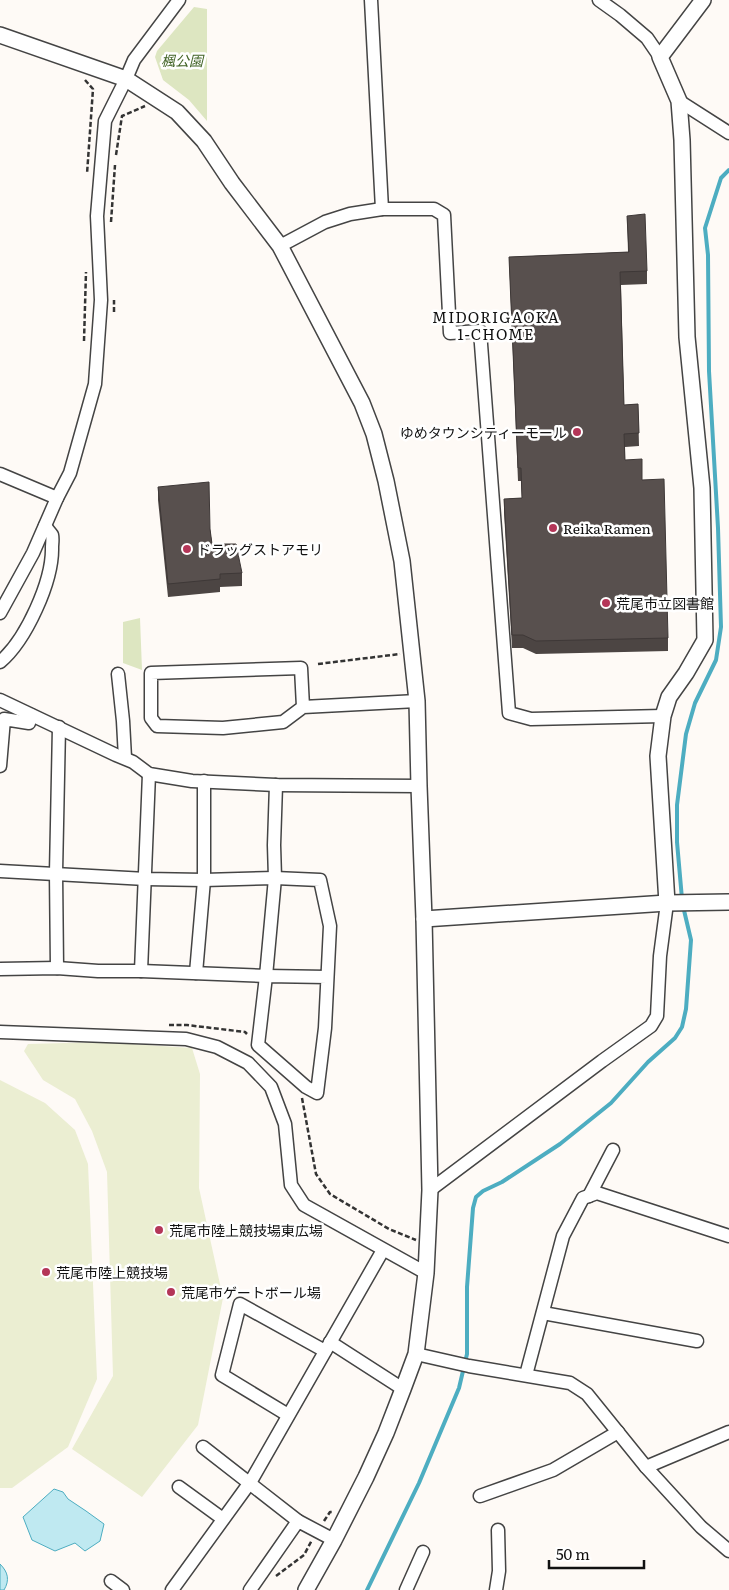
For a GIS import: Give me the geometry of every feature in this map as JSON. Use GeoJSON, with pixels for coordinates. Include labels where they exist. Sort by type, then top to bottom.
{"type":"FeatureCollection","features":[{"type":"Feature","properties":{"kind":"street"},"geometry":{"type":"LineString","coordinates":[[0,613],[33,553],[70,473],[95,384],[101,300],[96,216],[105,121],[134,60],[179,0]]}},
{"type":"Feature","properties":{"kind":"street"},"geometry":{"type":"LineString","coordinates":[[371,0],[382,209]]}},
{"type":"Feature","properties":{"kind":"street"},"geometry":{"type":"LineString","coordinates":[[430,1190],[651,1026],[657,1016],[660,956],[669,903],[658,756],[663,716],[669,696],[686,673],[705,640],[702,488],[687,338],[682,140],[679,101],[660,57],[647,38],[599,0]]}},
{"type":"Feature","properties":{"kind":"street"},"geometry":{"type":"LineString","coordinates":[[660,57],[703,0]]}},
{"type":"Feature","properties":{"kind":"street"},"geometry":{"type":"LineString","coordinates":[[0,35],[126,80],[177,112],[204,141],[232,183],[280,246],[362,404],[374,434],[386,481],[402,561],[417,701],[430,1190],[426,1273],[416,1354],[403,1389],[386,1433],[334,1540],[306,1590]]}},
{"type":"Feature","properties":{"kind":"street"},"geometry":{"type":"LineString","coordinates":[[679,101],[727,127]]}},
{"type":"Feature","properties":{"kind":"street"},"geometry":{"type":"LineString","coordinates":[[280,246],[325,222],[350,214],[382,209],[434,209],[444,215],[450,333],[480,331],[509,713],[531,719],[663,716]]}},
{"type":"Feature","properties":{"kind":"street"},"geometry":{"type":"LineString","coordinates":[[0,474],[57,498]]}},
{"type":"Feature","properties":{"kind":"street"},"geometry":{"type":"LineString","coordinates":[[0,662],[19,639],[32,617],[48,577],[53,557],[52,536],[45,526]]}},
{"type":"Feature","properties":{"kind":"street"},"geometry":{"type":"LineString","coordinates":[[303,707],[301,668],[151,673],[151,718],[157,726],[223,728],[283,722],[303,707],[417,701]]}},
{"type":"Feature","properties":{"kind":"street"},"geometry":{"type":"LineString","coordinates":[[118,674],[125,758]]}},
{"type":"Feature","properties":{"kind":"street"},"geometry":{"type":"LineString","coordinates":[[0,700],[125,758],[149,774],[192,781],[276,785],[419,786]]}},
{"type":"Feature","properties":{"kind":"street"},"geometry":{"type":"LineString","coordinates":[[0,766],[4,719],[29,723],[31,715]]}},
{"type":"Feature","properties":{"kind":"street"},"geometry":{"type":"LineString","coordinates":[[57,968],[56,873],[59,727]]}},
{"type":"Feature","properties":{"kind":"street"},"geometry":{"type":"LineString","coordinates":[[141,970],[149,774]]}},
{"type":"Feature","properties":{"kind":"street"},"geometry":{"type":"LineString","coordinates":[[196,974],[204,880],[204,781]]}},
{"type":"Feature","properties":{"kind":"street"},"geometry":{"type":"LineString","coordinates":[[0,871],[146,879],[275,878],[320,880],[330,926],[325,1028],[317,1093],[306,1087],[258,1045],[275,878],[276,785]]}},
{"type":"Feature","properties":{"kind":"street"},"geometry":{"type":"LineString","coordinates":[[424,919],[669,903],[724,902]]}},
{"type":"Feature","properties":{"kind":"street"},"geometry":{"type":"LineString","coordinates":[[0,969],[141,970],[196,974],[327,977]]}},
{"type":"Feature","properties":{"kind":"street"},"geometry":{"type":"LineString","coordinates":[[0,1032],[186,1039],[218,1047],[248,1063],[271,1087],[285,1124],[291,1185],[304,1205],[426,1273]]}},
{"type":"Feature","properties":{"kind":"street"},"geometry":{"type":"LineString","coordinates":[[589,1196],[613,1150]]}},
{"type":"Feature","properties":{"kind":"street"},"geometry":{"type":"LineString","coordinates":[[526,1375],[563,1236],[583,1198],[597,1193],[729,1236]]}},
{"type":"Feature","properties":{"kind":"street"},"geometry":{"type":"LineString","coordinates":[[172,1590],[249,1483],[382,1250]]}},
{"type":"Feature","properties":{"kind":"street"},"geometry":{"type":"LineString","coordinates":[[288,1416],[222,1375],[240,1304],[327,1347],[403,1389]]}},
{"type":"Feature","properties":{"kind":"street"},"geometry":{"type":"LineString","coordinates":[[543,1313],[697,1341]]}},
{"type":"Feature","properties":{"kind":"street"},"geometry":{"type":"LineString","coordinates":[[416,1354],[469,1366],[570,1384],[588,1394],[646,1467],[701,1528],[728,1549]]}},
{"type":"Feature","properties":{"kind":"street"},"geometry":{"type":"LineString","coordinates":[[480,1496],[553,1470],[618,1432]]}},
{"type":"Feature","properties":{"kind":"street"},"geometry":{"type":"LineString","coordinates":[[646,1467],[729,1432]]}},
{"type":"Feature","properties":{"kind":"street"},"geometry":{"type":"LineString","coordinates":[[203,1447],[298,1520],[334,1540]]}},
{"type":"Feature","properties":{"kind":"street"},"geometry":{"type":"LineString","coordinates":[[180,1487],[223,1519]]}},
{"type":"Feature","properties":{"kind":"street"},"geometry":{"type":"LineString","coordinates":[[250,1590],[298,1520]]}},
{"type":"Feature","properties":{"kind":"street"},"geometry":{"type":"LineString","coordinates":[[496,1590],[499,1571],[498,1530]]}},
{"type":"Feature","properties":{"kind":"street"},"geometry":{"type":"LineString","coordinates":[[406,1590],[423,1552]]}},
{"type":"Feature","properties":{"kind":"street"},"geometry":{"type":"LineString","coordinates":[[111,1581],[124,1590]]}},
{"type":"Feature","properties":{"kind":"path"},"geometry":{"type":"LineString","coordinates":[[87,174],[93,89]]}},
{"type":"Feature","properties":{"kind":"path"},"geometry":{"type":"LineString","coordinates":[[116,155],[122,116],[146,106]]}},
{"type":"Feature","properties":{"kind":"path"},"geometry":{"type":"LineString","coordinates":[[111,222],[115,164]]}},
{"type":"Feature","properties":{"kind":"path"},"geometry":{"type":"LineString","coordinates":[[84,342],[86,268]]}},
{"type":"Feature","properties":{"kind":"path"},"geometry":{"type":"LineString","coordinates":[[114,296],[114,314]]}},
{"type":"Feature","properties":{"kind":"path"},"geometry":{"type":"LineString","coordinates":[[401,648],[402,662]]}},
{"type":"Feature","properties":{"kind":"path"},"geometry":{"type":"LineString","coordinates":[[318,664],[401,654]]}},
{"type":"Feature","properties":{"kind":"path"},"geometry":{"type":"LineString","coordinates":[[276,1576],[304,1555],[330,1512],[338,1513]]}},
{"type":"Feature","properties":{"kind":"green space","name":"楓公園"},"geometry":{"type":"Polygon","coordinates":[[[194,7],[207,9],[207,121],[189,100],[163,80],[155,57],[157,51],[194,7]]]}},
{"type":"Feature","properties":{"kind":"green space"},"geometry":{"type":"Polygon","coordinates":[[[140,618],[142,670],[123,663],[123,622],[140,618]]]}},
{"type":"Feature","properties":{"kind":"green space","name":"荒尾市陸上競技場東広場"},"geometry":{"type":"Polygon","coordinates":[[[101,1042],[192,1048],[200,1074],[199,1188],[223,1298],[198,1425],[142,1497],[72,1449],[113,1376],[107,1172],[92,1131],[75,1099],[43,1080],[24,1051],[28,1044],[101,1042]]]}},
{"type":"Feature","properties":{"kind":"green space","name":"荒尾市陸上競技場"},"geometry":{"type":"Polygon","coordinates":[[[0,1080],[45,1103],[75,1130],[88,1164],[97,1379],[68,1447],[12,1488],[0,1488],[0,1080]]]}},
{"type":"Feature","properties":{"kind":"water"},"geometry":{"type":"Polygon","coordinates":[[[54,1489],[63,1492],[68,1499],[104,1524],[100,1541],[85,1551],[75,1543],[55,1551],[32,1540],[23,1517],[54,1489]]]}},
{"type":"Feature","properties":{"kind":"water"},"geometry":{"type":"Polygon","coordinates":[[[0,1564],[7,1576],[4,1590],[0,1590],[0,1564]]]}},
{"type":"Feature","properties":{"kind":"building","name":"ゆめタウンシティーモール"},"geometry":{"type":"Polygon","coordinates":[[[645,214],[647,271],[620,272],[624,405],[638,404],[639,433],[624,434],[625,460],[642,459],[642,480],[664,479],[668,638],[536,641],[523,635],[512,635],[504,499],[522,498],[521,468],[518,468],[509,257],[629,252],[627,216],[645,214]]]}},
{"type":"Feature","properties":{"kind":"building","name":"ドラッグストアモリ"},"geometry":{"type":"Polygon","coordinates":[[[209,482],[212,544],[236,544],[242,573],[220,574],[220,579],[168,584],[158,487],[209,482]]]}},
{"type":"Feature","properties":{"kind":"waterway"},"geometry":{"type":"LineString","coordinates":[[682,899],[677,842],[677,805],[686,734],[695,703],[716,660],[721,627],[718,528],[709,371],[708,255],[705,228],[721,178],[729,170]]}},
{"type":"Feature","properties":{"kind":"waterway"},"geometry":{"type":"LineString","coordinates":[[367,1590],[419,1483],[459,1388],[467,1354],[467,1287],[473,1208],[476,1197],[560,1144],[611,1103],[648,1062],[675,1038],[682,1027],[686,1009],[691,940],[683,906]]}},
{"type":"Feature","properties":{"kind":"place","name":"ゆめタウンシティーモール"},"geometry":{"type":"Point","coordinates":[577,432]}},
{"type":"Feature","properties":{"kind":"place","name":"Reika Ramen"},"geometry":{"type":"Point","coordinates":[553,528]}},
{"type":"Feature","properties":{"kind":"place","name":"ドラッグストアモリ"},"geometry":{"type":"Point","coordinates":[187,549]}},
{"type":"Feature","properties":{"kind":"place","name":"荒尾市立図書館"},"geometry":{"type":"Point","coordinates":[606,603]}},
{"type":"Feature","properties":{"kind":"place","name":"荒尾市陸上競技場東広場"},"geometry":{"type":"Point","coordinates":[159,1230]}},
{"type":"Feature","properties":{"kind":"place","name":"荒尾市陸上競技場"},"geometry":{"type":"Point","coordinates":[46,1272]}},
{"type":"Feature","properties":{"kind":"place","name":"荒尾市ゲートボール場"},"geometry":{"type":"Point","coordinates":[171,1292]}},
{"type":"Feature","properties":{"kind":"district","name":"MIDORIGAOKA 1-CHOME"},"geometry":{"type":"Point","coordinates":[496,324]}}]}
